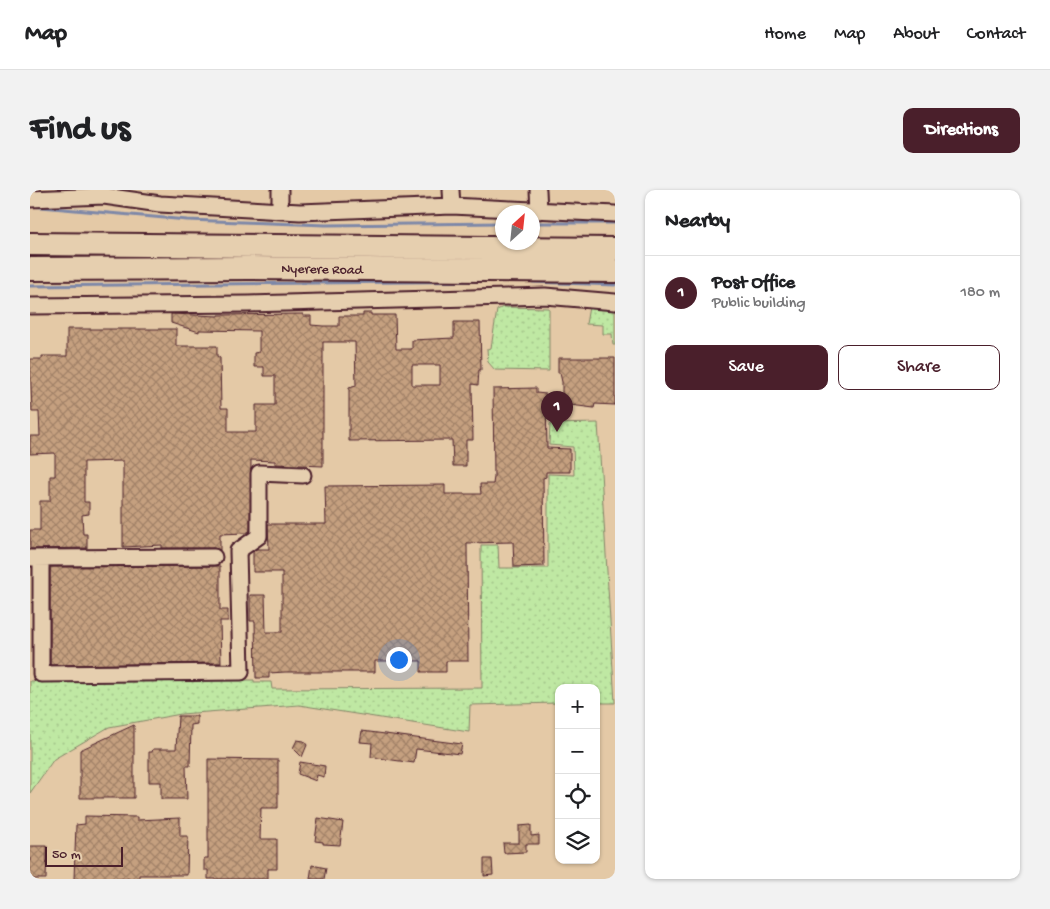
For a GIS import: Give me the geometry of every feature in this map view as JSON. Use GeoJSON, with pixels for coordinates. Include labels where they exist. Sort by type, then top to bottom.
{"type":"FeatureCollection","features":[{"type":"Feature","properties":{"kind":"highway","name":"Nyerere Road"},"geometry":{"type":"LineString","coordinates":[[30,244],[615,249]]}},
{"type":"Feature","properties":{"kind":"highway","name":"Nyerere Road"},"geometry":{"type":"LineString","coordinates":[[30,269],[259,268],[615,271]]}},
{"type":"Feature","properties":{"kind":"street"},"geometry":{"type":"LineString","coordinates":[[280,190],[280,211]]}},
{"type":"Feature","properties":{"kind":"street"},"geometry":{"type":"LineString","coordinates":[[451,190],[452,206]]}},
{"type":"Feature","properties":{"kind":"street"},"geometry":{"type":"LineString","coordinates":[[538,190],[539,205]]}},
{"type":"Feature","properties":{"kind":"street"},"geometry":{"type":"LineString","coordinates":[[30,199],[104,193],[160,204],[300,212],[452,206],[495,208]]}},
{"type":"Feature","properties":{"kind":"street"},"geometry":{"type":"LineString","coordinates":[[540,211],[615,214]]}},
{"type":"Feature","properties":{"kind":"street"},"geometry":{"type":"LineString","coordinates":[[30,306],[248,304],[545,296],[615,302]]}},
{"type":"Feature","properties":{"kind":"street"},"geometry":{"type":"LineString","coordinates":[[214,557],[36,558],[41,674],[241,672],[238,551],[259,536],[259,473],[303,475]]}},
{"type":"Feature","properties":{"kind":"green space"},"geometry":{"type":"Polygon","coordinates":[[[503,307],[549,308],[549,371],[495,370],[488,362],[487,349],[491,348],[497,310],[503,307]]]}},
{"type":"Feature","properties":{"kind":"green space"},"geometry":{"type":"Polygon","coordinates":[[[589,307],[615,308],[615,345],[613,345],[612,334],[603,334],[603,325],[586,324],[589,307]]]}},
{"type":"Feature","properties":{"kind":"green space"},"geometry":{"type":"Polygon","coordinates":[[[598,423],[615,703],[600,703],[600,684],[555,684],[555,703],[470,705],[469,732],[299,705],[181,714],[109,727],[54,759],[30,793],[30,681],[254,680],[254,682],[271,682],[272,689],[482,688],[481,545],[498,545],[499,568],[548,568],[548,474],[574,475],[573,447],[549,445],[550,424],[598,423]]]}},
{"type":"Feature","properties":{"kind":"building"},"geometry":{"type":"Polygon","coordinates":[[[363,313],[395,315],[396,349],[412,349],[412,340],[454,338],[454,322],[480,322],[481,370],[479,370],[478,385],[472,384],[473,440],[466,440],[466,466],[453,466],[452,440],[349,441],[349,388],[356,386],[355,342],[323,342],[323,466],[275,464],[275,461],[251,460],[250,531],[246,533],[220,534],[220,550],[214,548],[162,548],[162,545],[123,547],[123,461],[84,462],[84,502],[89,502],[89,514],[82,515],[83,534],[87,534],[87,548],[30,549],[30,530],[40,530],[40,501],[50,501],[50,476],[55,476],[55,453],[30,454],[30,436],[40,436],[39,412],[32,412],[30,359],[42,359],[42,356],[67,356],[67,329],[176,329],[176,346],[217,346],[217,356],[220,358],[221,408],[228,408],[228,432],[256,432],[256,405],[275,405],[275,376],[264,376],[264,367],[254,367],[254,353],[259,352],[259,331],[199,330],[199,332],[171,323],[171,314],[219,316],[303,314],[303,316],[311,316],[311,325],[323,326],[339,326],[339,316],[363,316],[363,313]],[[412,365],[412,385],[440,385],[440,365],[412,365]]]}},
{"type":"Feature","properties":{"kind":"building"},"geometry":{"type":"Polygon","coordinates":[[[558,358],[615,358],[615,405],[595,404],[594,408],[562,404],[562,382],[560,373],[558,373],[558,358]]]}},
{"type":"Feature","properties":{"kind":"building"},"geometry":{"type":"Polygon","coordinates":[[[536,388],[536,393],[546,394],[547,448],[570,449],[570,472],[546,472],[546,477],[543,478],[544,566],[514,567],[513,542],[467,543],[468,661],[446,661],[446,672],[421,672],[421,661],[375,661],[375,672],[285,672],[269,673],[269,678],[256,678],[255,621],[250,621],[250,595],[265,595],[266,632],[282,632],[282,572],[253,572],[253,552],[256,549],[269,549],[268,524],[326,524],[325,486],[445,485],[445,494],[481,494],[480,484],[493,484],[494,477],[493,389],[536,388]]]}},
{"type":"Feature","properties":{"kind":"building"},"geometry":{"type":"Polygon","coordinates":[[[220,566],[220,610],[228,610],[228,621],[220,621],[221,663],[50,665],[50,567],[220,566]]]}},
{"type":"Feature","properties":{"kind":"building"},"geometry":{"type":"Polygon","coordinates":[[[178,716],[197,716],[197,724],[191,725],[190,766],[186,766],[187,799],[161,799],[161,782],[149,782],[149,752],[152,752],[153,749],[176,749],[178,716]]]}},
{"type":"Feature","properties":{"kind":"building"},"geometry":{"type":"Polygon","coordinates":[[[134,725],[134,798],[80,798],[80,750],[134,725]]]}},
{"type":"Feature","properties":{"kind":"building"},"geometry":{"type":"Polygon","coordinates":[[[362,731],[462,744],[460,754],[416,749],[414,763],[371,757],[372,743],[360,742],[362,731]]]}},
{"type":"Feature","properties":{"kind":"building"},"geometry":{"type":"Polygon","coordinates":[[[297,740],[304,741],[307,745],[302,757],[293,748],[297,740]]]}},
{"type":"Feature","properties":{"kind":"building"},"geometry":{"type":"Polygon","coordinates":[[[208,759],[278,760],[278,808],[261,808],[260,839],[277,839],[277,869],[268,869],[268,879],[208,879],[208,870],[204,870],[204,858],[208,858],[208,759]]]}},
{"type":"Feature","properties":{"kind":"building"},"geometry":{"type":"Polygon","coordinates":[[[300,762],[325,766],[324,777],[317,775],[316,781],[298,774],[300,762]]]}},
{"type":"Feature","properties":{"kind":"building"},"geometry":{"type":"Polygon","coordinates":[[[85,816],[137,817],[137,820],[180,818],[180,836],[188,836],[187,875],[139,875],[139,879],[74,879],[76,825],[85,824],[85,816]]]}},
{"type":"Feature","properties":{"kind":"building"},"geometry":{"type":"Polygon","coordinates":[[[318,818],[343,822],[340,845],[323,844],[323,842],[315,841],[318,818]]]}},
{"type":"Feature","properties":{"kind":"building"},"geometry":{"type":"Polygon","coordinates":[[[531,825],[531,836],[539,835],[539,844],[526,844],[526,852],[504,853],[503,843],[519,843],[519,826],[531,825]]]}},
{"type":"Feature","properties":{"kind":"building"},"geometry":{"type":"Polygon","coordinates":[[[30,846],[47,846],[46,879],[30,879],[30,846]]]}},
{"type":"Feature","properties":{"kind":"building"},"geometry":{"type":"Polygon","coordinates":[[[484,859],[492,859],[493,875],[484,876],[484,859]]]}},
{"type":"Feature","properties":{"kind":"building"},"geometry":{"type":"Polygon","coordinates":[[[312,865],[326,868],[324,879],[310,879],[312,865]]]}},
{"type":"Feature","properties":{"kind":"waterway"},"geometry":{"type":"LineString","coordinates":[[30,206],[187,220],[326,225],[495,223]]}},
{"type":"Feature","properties":{"kind":"waterway"},"geometry":{"type":"LineString","coordinates":[[540,223],[615,223]]}},
{"type":"Feature","properties":{"kind":"waterway"},"geometry":{"type":"LineString","coordinates":[[30,286],[497,281]]}},
{"type":"Feature","properties":{"kind":"waterway"},"geometry":{"type":"LineString","coordinates":[[533,282],[615,285]]}},
{"type":"Feature","properties":{"kind":"place","name":"Post Office"},"geometry":{"type":"Point","coordinates":[557,432]}}]}
